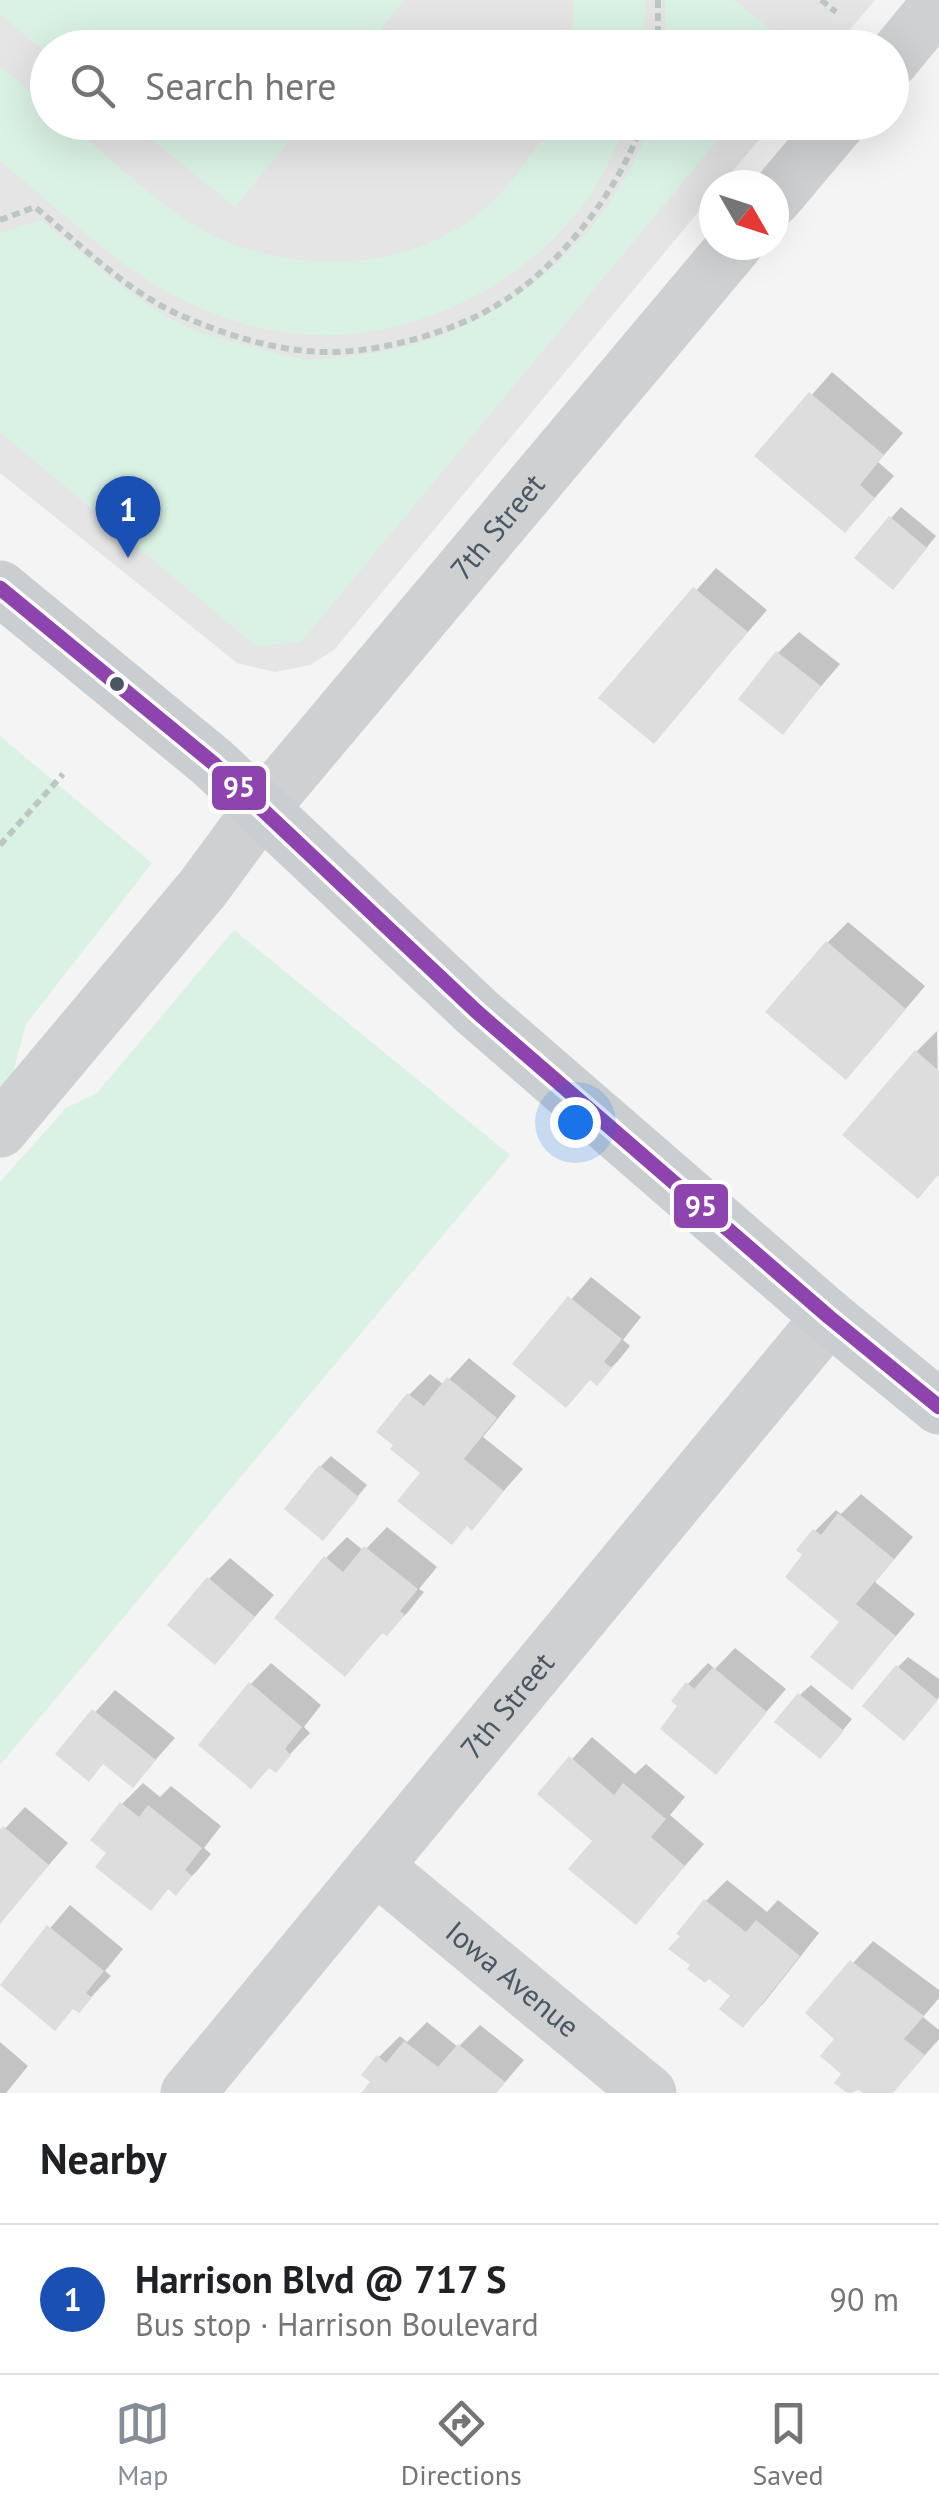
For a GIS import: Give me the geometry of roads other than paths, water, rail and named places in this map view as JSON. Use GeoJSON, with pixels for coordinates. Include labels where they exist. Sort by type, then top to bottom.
{"type":"FeatureCollection","features":[{"type":"Feature","properties":{"kind":"main road"},"geometry":{"type":"LineString","coordinates":[[0,588],[213,763],[477,1012],[939,1408]]}},
{"type":"Feature","properties":{"kind":"street"},"geometry":{"type":"LineString","coordinates":[[909,39],[939,3]]}},
{"type":"Feature","properties":{"kind":"street"},"geometry":{"type":"LineString","coordinates":[[789,181],[823,140]]}},
{"type":"Feature","properties":{"kind":"street","name":"7th Street"},"geometry":{"type":"LineString","coordinates":[[0,1130],[202,888],[261,809],[723,260]]}},
{"type":"Feature","properties":{"kind":"street","name":"7th Street"},"geometry":{"type":"LineString","coordinates":[[188,2093],[829,1317]]}},
{"type":"Feature","properties":{"kind":"street","name":"Iowa Avenue"},"geometry":{"type":"LineString","coordinates":[[375,1866],[649,2093]]}},
{"type":"Feature","properties":{"kind":"place","name":"Harrison Blvd @ 717 S"},"geometry":{"type":"Point","coordinates":[128,558]}}]}
